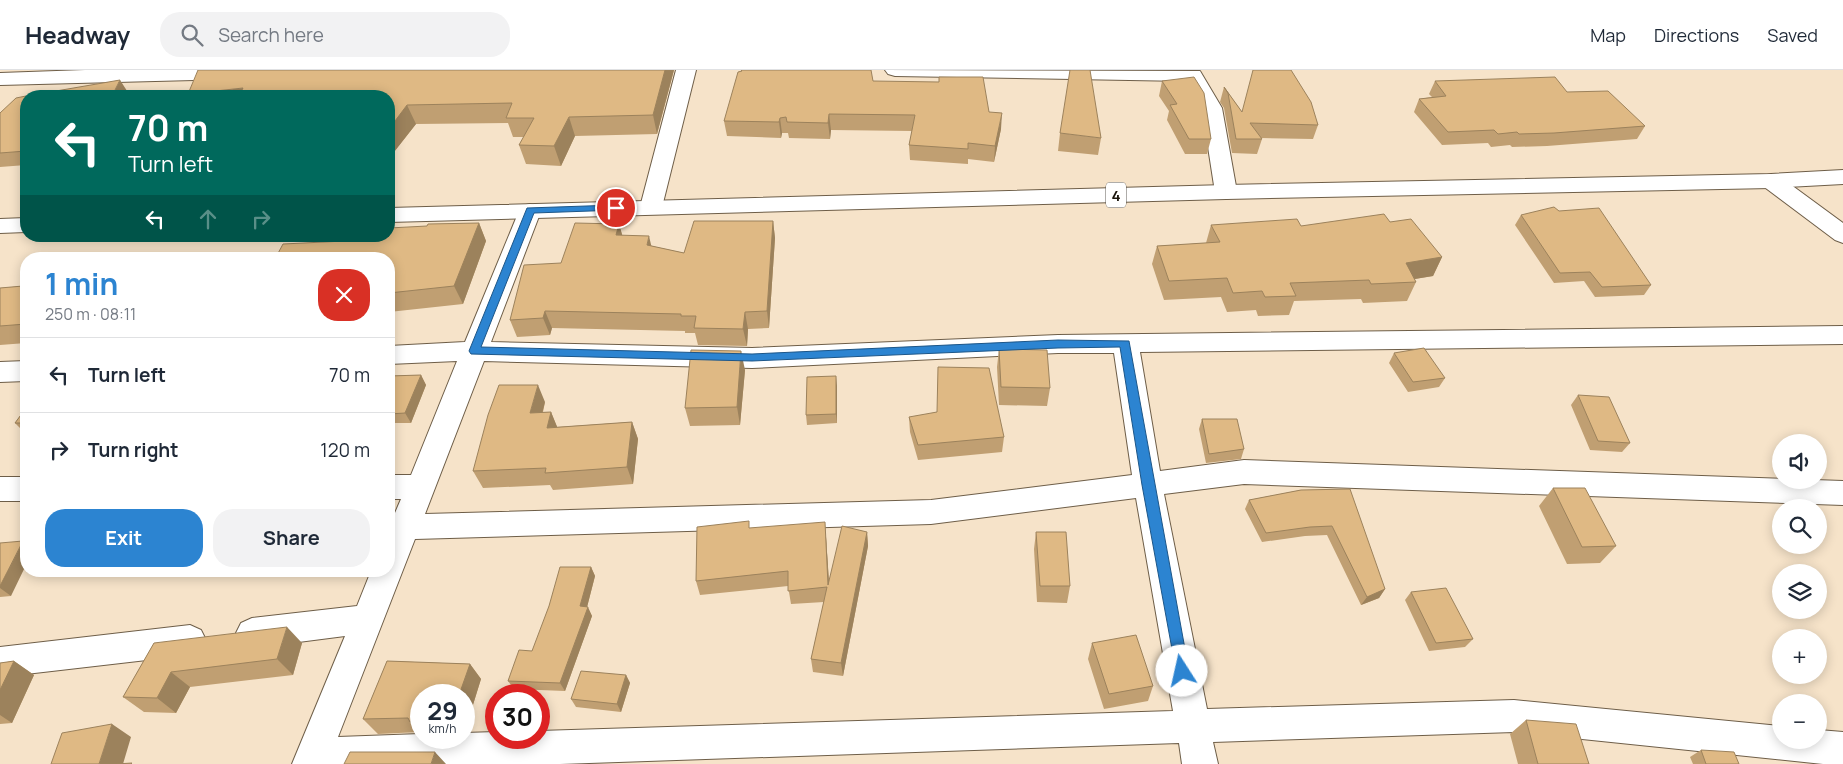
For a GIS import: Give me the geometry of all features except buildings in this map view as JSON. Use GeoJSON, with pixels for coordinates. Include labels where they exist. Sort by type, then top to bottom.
{"type":"FeatureCollection","features":[{"type":"Feature","properties":{"kind":"main road"},"geometry":{"type":"LineString","coordinates":[[651,207],[686,70]]}},
{"type":"Feature","properties":{"kind":"main road"},"geometry":{"type":"LineString","coordinates":[[895,70],[1190,73],[1212,108],[1226,192]]}},
{"type":"Feature","properties":{"kind":"main road"},"geometry":{"type":"LineString","coordinates":[[0,80],[140,74],[249,73]]}},
{"type":"Feature","properties":{"kind":"main road","name":"4"},"geometry":{"type":"LineString","coordinates":[[395,215],[1843,177]]}},
{"type":"Feature","properties":{"kind":"main road"},"geometry":{"type":"LineString","coordinates":[[1770,180],[1843,235]]}},
{"type":"Feature","properties":{"kind":"main road"},"geometry":{"type":"LineString","coordinates":[[395,550],[530,210]]}},
{"type":"Feature","properties":{"kind":"main road"},"geometry":{"type":"LineString","coordinates":[[0,226],[20,225]]}},
{"type":"Feature","properties":{"kind":"main road"},"geometry":{"type":"LineString","coordinates":[[395,355],[474,351],[752,358],[1058,344],[1843,335]]}},
{"type":"Feature","properties":{"kind":"main road"},"geometry":{"type":"LineString","coordinates":[[1125,343],[1148,485],[1200,764]]}},
{"type":"Feature","properties":{"kind":"main road"},"geometry":{"type":"LineString","coordinates":[[0,372],[20,371]]}},
{"type":"Feature","properties":{"kind":"main road"},"geometry":{"type":"LineString","coordinates":[[404,527],[931,512],[1244,472],[1843,493]]}},
{"type":"Feature","properties":{"kind":"main road"},"geometry":{"type":"LineString","coordinates":[[395,487],[420,487]]}},
{"type":"Feature","properties":{"kind":"main road"},"geometry":{"type":"LineString","coordinates":[[0,489],[20,489]]}},
{"type":"Feature","properties":{"kind":"main road"},"geometry":{"type":"LineString","coordinates":[[385,577],[312,760],[1514,716],[1843,749]]}},
{"type":"Feature","properties":{"kind":"main road"},"geometry":{"type":"LineString","coordinates":[[0,662],[368,619]]}},
{"type":"Feature","properties":{"kind":"route"},"geometry":{"type":"LineString","coordinates":[[616,208],[530,210],[474,351],[752,358],[1058,344],[1125,343],[1148,485],[1182,671]]}}]}
